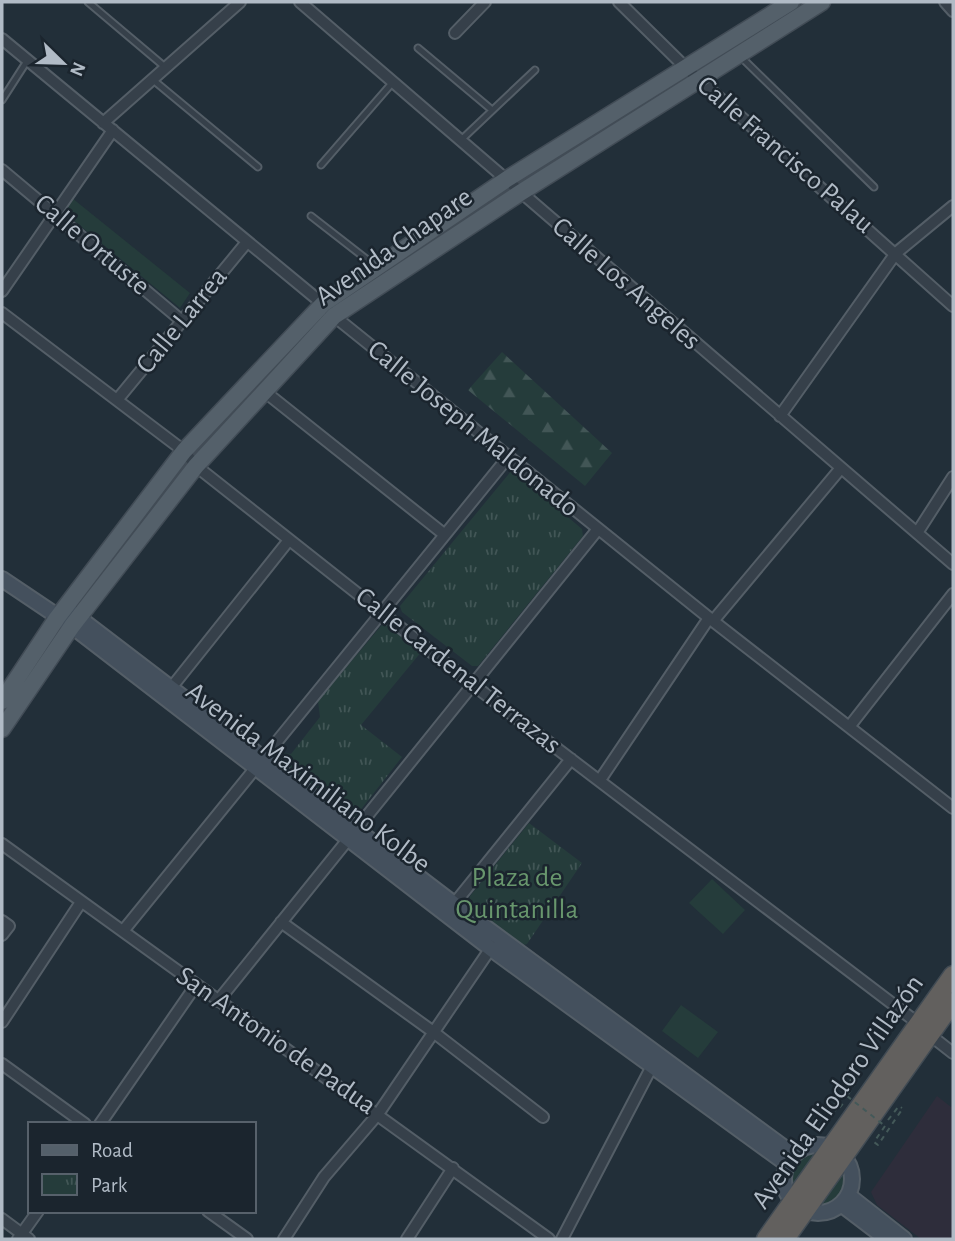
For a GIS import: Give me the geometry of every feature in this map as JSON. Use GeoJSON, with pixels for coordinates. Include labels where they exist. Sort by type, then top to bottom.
{"type":"FeatureCollection","features":[{"type":"Feature","properties":{"kind":"highway","name":"Avenida Eliodoro Villazón"},"geometry":{"type":"LineString","coordinates":[[766,1239],[798,1206],[838,1152],[924,1029],[953,975]]}},
{"type":"Feature","properties":{"kind":"highway","name":"Avenida Eliodoro Villazón"},"geometry":{"type":"LineString","coordinates":[[924,1029],[953,1002]]}},
{"type":"Feature","properties":{"kind":"highway","name":"Avenida Eliodoro Villazón"},"geometry":{"type":"LineString","coordinates":[[785,1239],[798,1206]]}},
{"type":"Feature","properties":{"kind":"main road","name":"Avenida Chapare"},"geometry":{"type":"LineString","coordinates":[[2,729],[69,617],[184,451],[328,310],[376,267],[507,179],[791,2]]}},
{"type":"Feature","properties":{"kind":"main road","name":"Avenida Chapare"},"geometry":{"type":"LineString","coordinates":[[2,701],[196,466],[264,391],[328,310],[520,193],[822,2]]}},
{"type":"Feature","properties":{"kind":"main road","name":"Avenida Maximiliano Kolbe"},"geometry":{"type":"LineString","coordinates":[[2,579],[69,617],[171,688],[259,764]]}},
{"type":"Feature","properties":{"kind":"main road","name":"Avenida Maximiliano Kolbe"},"geometry":{"type":"LineString","coordinates":[[69,617],[494,943],[652,1068],[790,1159]]}},
{"type":"Feature","properties":{"kind":"main road","name":"Avenida Maximiliano Kolbe"},"geometry":{"type":"LineString","coordinates":[[494,943],[790,1159]]}},
{"type":"Feature","properties":{"kind":"main road"},"geometry":{"type":"LineString","coordinates":[[807,1146],[838,1152],[852,1174],[845,1200],[826,1212],[798,1206],[784,1186],[790,1159],[807,1146]]}},
{"type":"Feature","properties":{"kind":"main road"},"geometry":{"type":"LineString","coordinates":[[845,1200],[887,1239]]}},
{"type":"Feature","properties":{"kind":"main road"},"geometry":{"type":"LineString","coordinates":[[845,1200],[904,1239]]}},
{"type":"Feature","properties":{"kind":"street"},"geometry":{"type":"LineString","coordinates":[[103,123],[240,2]]}},
{"type":"Feature","properties":{"kind":"street","name":"Calle Los Angeles"},"geometry":{"type":"LineString","coordinates":[[300,2],[953,564]]}},
{"type":"Feature","properties":{"kind":"street"},"geometry":{"type":"LineString","coordinates":[[455,33],[485,2]]}},
{"type":"Feature","properties":{"kind":"street","name":"Calle Francisco Palau"},"geometry":{"type":"LineString","coordinates":[[619,2],[699,80],[953,306]]}},
{"type":"Feature","properties":{"kind":"street"},"geometry":{"type":"LineString","coordinates":[[945,2],[953,11]]}},
{"type":"Feature","properties":{"kind":"street","name":"Calle Joseph Maldonado"},"geometry":{"type":"LineString","coordinates":[[2,39],[328,310],[598,529],[953,808]]}},
{"type":"Feature","properties":{"kind":"street"},"geometry":{"type":"LineString","coordinates":[[2,291],[113,130]]}},
{"type":"Feature","properties":{"kind":"street","name":"Calle Ortuste"},"geometry":{"type":"LineString","coordinates":[[2,170],[182,321]]}},
{"type":"Feature","properties":{"kind":"street"},"geometry":{"type":"LineString","coordinates":[[780,416],[896,253],[953,206]]}},
{"type":"Feature","properties":{"kind":"street","name":"Calle Larrea"},"geometry":{"type":"LineString","coordinates":[[117,400],[247,242]]}},
{"type":"Feature","properties":{"kind":"street","name":"Calle Cardenal Terrazas"},"geometry":{"type":"LineString","coordinates":[[2,313],[184,451],[196,466],[472,684],[953,1053]]}},
{"type":"Feature","properties":{"kind":"street"},"geometry":{"type":"LineString","coordinates":[[264,391],[445,534]]}},
{"type":"Feature","properties":{"kind":"street"},"geometry":{"type":"LineString","coordinates":[[123,931],[509,456]]}},
{"type":"Feature","properties":{"kind":"street"},"geometry":{"type":"LineString","coordinates":[[600,780],[711,620],[841,468]]}},
{"type":"Feature","properties":{"kind":"street"},"geometry":{"type":"LineString","coordinates":[[917,533],[953,477]]}},
{"type":"Feature","properties":{"kind":"street"},"geometry":{"type":"LineString","coordinates":[[218,1001],[598,529]]}},
{"type":"Feature","properties":{"kind":"street"},"geometry":{"type":"LineString","coordinates":[[171,688],[289,540]]}},
{"type":"Feature","properties":{"kind":"street"},"geometry":{"type":"LineString","coordinates":[[849,727],[953,594]]}},
{"type":"Feature","properties":{"kind":"street"},"geometry":{"type":"LineString","coordinates":[[450,909],[571,759]]}},
{"type":"Feature","properties":{"kind":"street","name":"San Antonio de Padua"},"geometry":{"type":"LineString","coordinates":[[2,844],[549,1239]]}},
{"type":"Feature","properties":{"kind":"street"},"geometry":{"type":"LineString","coordinates":[[2,1022],[81,902]]}},
{"type":"Feature","properties":{"kind":"street"},"geometry":{"type":"LineString","coordinates":[[2,921],[9,926],[2,936]]}},
{"type":"Feature","properties":{"kind":"street"},"geometry":{"type":"LineString","coordinates":[[281,922],[432,1031],[543,1117]]}},
{"type":"Feature","properties":{"kind":"street"},"geometry":{"type":"LineString","coordinates":[[284,1239],[324,1177],[378,1114],[494,943]]}},
{"type":"Feature","properties":{"kind":"street"},"geometry":{"type":"LineString","coordinates":[[101,1122],[196,985]]}},
{"type":"Feature","properties":{"kind":"street"},"geometry":{"type":"LineString","coordinates":[[2,1064],[82,1122]]}},
{"type":"Feature","properties":{"kind":"street"},"geometry":{"type":"LineString","coordinates":[[562,1239],[652,1068]]}},
{"type":"Feature","properties":{"kind":"street"},"geometry":{"type":"LineString","coordinates":[[407,1239],[453,1168]]}},
{"type":"Feature","properties":{"kind":"street"},"geometry":{"type":"LineString","coordinates":[[2,1219],[23,1237],[37,1213]]}},
{"type":"Feature","properties":{"kind":"street"},"geometry":{"type":"LineString","coordinates":[[211,1213],[247,1239]]}},
{"type":"Feature","properties":{"kind":"lane"},"geometry":{"type":"LineString","coordinates":[[88,2],[165,67]]}},
{"type":"Feature","properties":{"kind":"lane"},"geometry":{"type":"LineString","coordinates":[[418,48],[492,110]]}},
{"type":"Feature","properties":{"kind":"lane"},"geometry":{"type":"LineString","coordinates":[[738,55],[874,187]]}},
{"type":"Feature","properties":{"kind":"lane"},"geometry":{"type":"LineString","coordinates":[[2,100],[28,60]]}},
{"type":"Feature","properties":{"kind":"lane"},"geometry":{"type":"LineString","coordinates":[[460,141],[535,70]]}},
{"type":"Feature","properties":{"kind":"lane"},"geometry":{"type":"LineString","coordinates":[[152,79],[258,167]]}},
{"type":"Feature","properties":{"kind":"lane"},"geometry":{"type":"LineString","coordinates":[[321,164],[393,82]]}},
{"type":"Feature","properties":{"kind":"lane"},"geometry":{"type":"LineString","coordinates":[[311,216],[376,267]]}},
{"type":"Feature","properties":{"kind":"path"},"geometry":{"type":"LineString","coordinates":[[844,1101],[837,1111],[832,1108],[854,1075],[859,1078],[847,1096],[886,1126],[874,1142],[878,1145],[903,1108],[899,1105],[889,1120]]}},
{"type":"Feature","properties":{"kind":"shaded area"},"geometry":{"type":"Polygon","coordinates":[[[937,1096],[951,1107],[953,1104],[953,1239],[921,1239],[877,1205],[871,1192],[937,1096]]]}},
{"type":"Feature","properties":{"kind":"green space"},"geometry":{"type":"Polygon","coordinates":[[[72,198],[190,293],[180,308],[61,210],[72,198]]]}},
{"type":"Feature","properties":{"kind":"green space"},"geometry":{"type":"Polygon","coordinates":[[[502,352],[612,453],[585,486],[468,390],[502,352]]]}},
{"type":"Feature","properties":{"kind":"green space"},"geometry":{"type":"Polygon","coordinates":[[[512,470],[582,529],[583,536],[478,666],[472,666],[402,612],[400,606],[512,470]]]}},
{"type":"Feature","properties":{"kind":"green space"},"geometry":{"type":"Polygon","coordinates":[[[386,620],[422,651],[361,725],[402,757],[355,817],[347,818],[276,761],[275,752],[291,754],[320,717],[318,701],[386,620]]]}},
{"type":"Feature","properties":{"kind":"green space","name":"Plaza de Quintanilla"},"geometry":{"type":"Polygon","coordinates":[[[529,823],[582,863],[527,944],[523,945],[469,904],[470,896],[529,823]]]}},
{"type":"Feature","properties":{"kind":"green space"},"geometry":{"type":"Polygon","coordinates":[[[712,879],[745,910],[723,934],[689,903],[712,879]]]}},
{"type":"Feature","properties":{"kind":"green space"},"geometry":{"type":"Polygon","coordinates":[[[681,1005],[718,1032],[698,1058],[662,1031],[681,1005]]]}},
{"type":"Feature","properties":{"kind":"green space"},"geometry":{"type":"Polygon","coordinates":[[[819,1153],[792,1191],[792,1177],[796,1165],[805,1157],[819,1153]]]}},
{"type":"Feature","properties":{"kind":"green space"},"geometry":{"type":"Polygon","coordinates":[[[845,1172],[846,1186],[841,1197],[832,1205],[818,1209],[845,1172]]]}}]}
